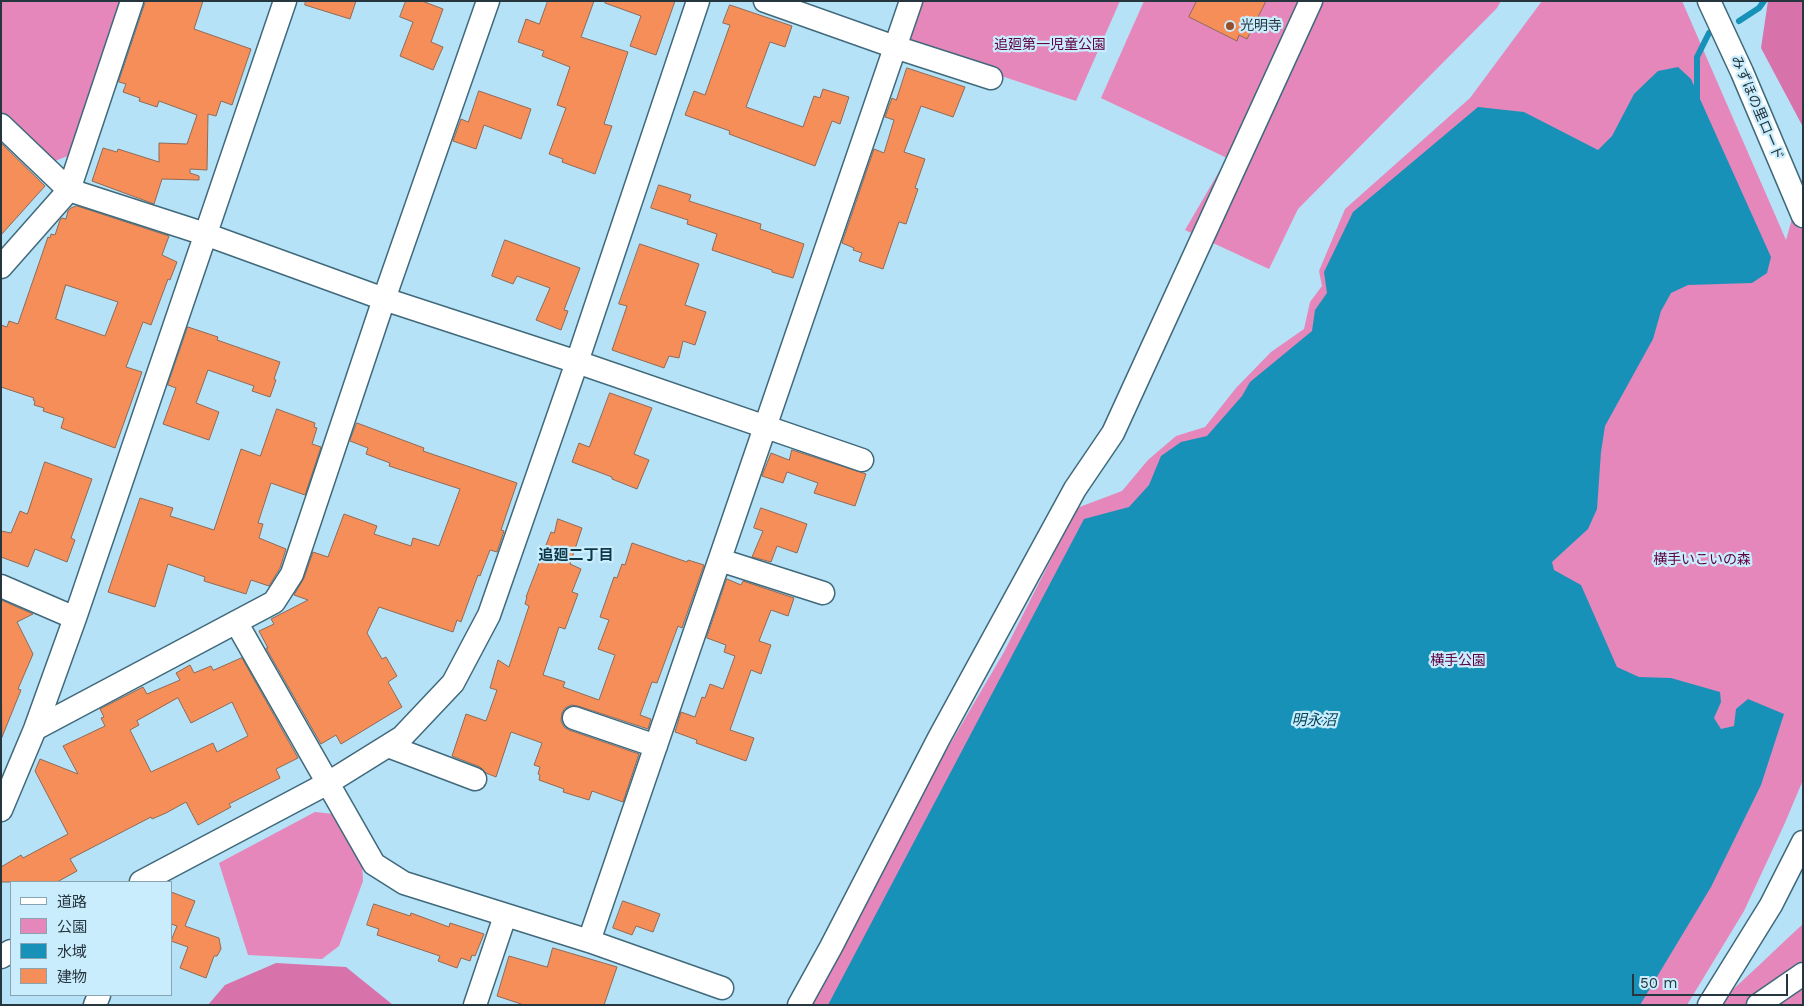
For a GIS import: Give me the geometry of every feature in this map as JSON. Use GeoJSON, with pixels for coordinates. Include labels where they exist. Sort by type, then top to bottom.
{"type":"FeatureCollection","features":[{"type":"Feature","properties":{"kind":"street"},"geometry":{"type":"LineString","coordinates":[[1,267],[69,190],[132,1]]}},
{"type":"Feature","properties":{"kind":"street"},"geometry":{"type":"LineString","coordinates":[[1,810],[35,729],[75,618],[285,1]]}},
{"type":"Feature","properties":{"kind":"street"},"geometry":{"type":"LineString","coordinates":[[35,729],[274,602],[292,574],[384,299],[488,1]]}},
{"type":"Feature","properties":{"kind":"street"},"geometry":{"type":"LineString","coordinates":[[146,881],[328,783],[402,737],[453,683],[489,614],[698,1]]}},
{"type":"Feature","properties":{"kind":"street"},"geometry":{"type":"LineString","coordinates":[[765,1],[895,47],[991,78]]}},
{"type":"Feature","properties":{"kind":"street"},"geometry":{"type":"LineString","coordinates":[[589,941],[911,1]]}},
{"type":"Feature","properties":{"kind":"street"},"geometry":{"type":"LineString","coordinates":[[799,1005],[836,938],[939,738],[1075,488],[1113,433],[1311,1]]}},
{"type":"Feature","properties":{"kind":"street","name":"みずほの里ロード"},"geometry":{"type":"LineString","coordinates":[[1709,1],[1742,72],[1803,216]]}},
{"type":"Feature","properties":{"kind":"street"},"geometry":{"type":"LineString","coordinates":[[1,125],[69,190],[205,234],[384,299],[576,362],[862,460]]}},
{"type":"Feature","properties":{"kind":"street"},"geometry":{"type":"LineString","coordinates":[[720,560],[823,593]]}},
{"type":"Feature","properties":{"kind":"street"},"geometry":{"type":"LineString","coordinates":[[1,586],[75,618]]}},
{"type":"Feature","properties":{"kind":"street"},"geometry":{"type":"LineString","coordinates":[[236,622],[374,864],[404,882],[505,916],[589,941],[722,988]]}},
{"type":"Feature","properties":{"kind":"street"},"geometry":{"type":"LineString","coordinates":[[574,718],[656,746]]}},
{"type":"Feature","properties":{"kind":"street"},"geometry":{"type":"LineString","coordinates":[[388,746],[475,779]]}},
{"type":"Feature","properties":{"kind":"street"},"geometry":{"type":"LineString","coordinates":[[1709,1005],[1771,906],[1803,842]]}},
{"type":"Feature","properties":{"kind":"street"},"geometry":{"type":"LineString","coordinates":[[474,1005],[505,916]]}},
{"type":"Feature","properties":{"kind":"street"},"geometry":{"type":"LineString","coordinates":[[1758,1005],[1803,974]]}},
{"type":"Feature","properties":{"kind":"green space"},"geometry":{"type":"Polygon","coordinates":[[[1,1],[122,1],[70,155],[55,161],[1,116],[1,1]]]}},
{"type":"Feature","properties":{"kind":"green space","name":"追廻第一児童公園"},"geometry":{"type":"Polygon","coordinates":[[[918,1],[1120,1],[1076,101],[903,43],[918,1]]]}},
{"type":"Feature","properties":{"kind":"green space"},"geometry":{"type":"Polygon","coordinates":[[[1144,1],[1501,1],[1497,8],[1298,209],[1269,269],[1185,230],[1227,158],[1101,98],[1144,1]]]}},
{"type":"Feature","properties":{"kind":"green space","name":"明永沼"},"geometry":{"type":"Polygon","coordinates":[[[1542,1],[1682,1],[1786,240],[1803,180],[1803,780],[1744,911],[1687,1005],[797,1005],[1004,652],[1077,508],[1122,491],[1148,460],[1176,436],[1205,427],[1236,388],[1271,352],[1304,329],[1310,302],[1322,286],[1319,271],[1345,209],[1470,98],[1542,1]]]}},
{"type":"Feature","properties":{"kind":"green space"},"geometry":{"type":"Polygon","coordinates":[[[315,812],[334,814],[362,861],[363,881],[339,946],[322,959],[248,955],[219,863],[315,812]]]}},
{"type":"Feature","properties":{"kind":"green space"},"geometry":{"type":"Polygon","coordinates":[[[1803,924],[1803,1005],[1715,1005],[1738,985],[1803,924]]]}},
{"type":"Feature","properties":{"kind":"shaded area"},"geometry":{"type":"Polygon","coordinates":[[[1768,1],[1803,1],[1803,127],[1761,48],[1768,1]]]}},
{"type":"Feature","properties":{"kind":"shaded area"},"geometry":{"type":"Polygon","coordinates":[[[276,963],[346,967],[393,1005],[208,1005],[225,985],[276,963]]]}},
{"type":"Feature","properties":{"kind":"water","name":"明永沼"},"geometry":{"type":"Polygon","coordinates":[[[1678,67],[1691,79],[1771,257],[1767,273],[1752,283],[1688,285],[1671,293],[1661,311],[1653,339],[1605,426],[1597,509],[1588,529],[1552,562],[1554,570],[1581,585],[1617,667],[1639,677],[1671,678],[1720,692],[1721,702],[1714,718],[1721,729],[1734,726],[1736,709],[1748,699],[1784,714],[1761,785],[1711,887],[1640,1005],[828,1005],[1084,519],[1129,507],[1149,485],[1161,456],[1181,442],[1207,436],[1242,396],[1250,382],[1312,331],[1315,310],[1327,293],[1324,272],[1353,212],[1478,107],[1524,112],[1598,150],[1612,136],[1634,94],[1658,71],[1678,67]]]}},
{"type":"Feature","properties":{"kind":"building"},"geometry":{"type":"Polygon","coordinates":[[[146,1],[203,1],[194,29],[251,49],[232,105],[221,101],[216,116],[208,114],[207,170],[190,169],[190,173],[199,176],[199,180],[162,179],[154,204],[92,181],[103,148],[117,152],[118,149],[159,162],[159,143],[187,144],[197,115],[159,101],[157,107],[139,101],[140,98],[123,92],[126,84],[119,82],[146,1]]]}},
{"type":"Feature","properties":{"kind":"building"},"geometry":{"type":"Polygon","coordinates":[[[306,1],[356,1],[350,19],[305,5],[306,1]]]}},
{"type":"Feature","properties":{"kind":"building"},"geometry":{"type":"Polygon","coordinates":[[[406,1],[422,1],[443,9],[431,42],[443,47],[433,70],[400,56],[413,22],[400,17],[406,1]]]}},
{"type":"Feature","properties":{"kind":"building"},"geometry":{"type":"Polygon","coordinates":[[[548,1],[594,1],[581,37],[628,52],[604,124],[612,126],[595,174],[562,162],[563,159],[549,154],[566,108],[557,105],[570,67],[542,56],[544,51],[518,42],[526,19],[539,24],[548,1]]]}},
{"type":"Feature","properties":{"kind":"building"},"geometry":{"type":"Polygon","coordinates":[[[606,1],[675,1],[656,55],[630,46],[641,16],[605,3],[606,1]]]}},
{"type":"Feature","properties":{"kind":"building","name":"光明寺"},"geometry":{"type":"Polygon","coordinates":[[[1197,1],[1266,1],[1247,39],[1239,35],[1237,41],[1189,17],[1197,1]]]}},
{"type":"Feature","properties":{"kind":"building"},"geometry":{"type":"Polygon","coordinates":[[[730,5],[792,26],[785,47],[770,42],[746,107],[803,127],[814,96],[820,98],[823,89],[849,97],[840,124],[832,121],[815,166],[729,134],[730,131],[685,115],[694,91],[705,95],[730,25],[723,23],[730,5]]]}},
{"type":"Feature","properties":{"kind":"building"},"geometry":{"type":"Polygon","coordinates":[[[907,68],[965,87],[953,117],[921,106],[904,152],[925,159],[915,188],[918,189],[906,224],[899,222],[883,269],[859,261],[862,253],[842,243],[874,149],[884,153],[894,120],[885,117],[892,98],[896,100],[907,68]]]}},
{"type":"Feature","properties":{"kind":"building"},"geometry":{"type":"Polygon","coordinates":[[[479,91],[531,109],[521,139],[484,125],[476,149],[453,141],[461,119],[468,122],[479,91]]]}},
{"type":"Feature","properties":{"kind":"building"},"geometry":{"type":"Polygon","coordinates":[[[1,143],[45,186],[1,235],[1,143]]]}},
{"type":"Feature","properties":{"kind":"building"},"geometry":{"type":"Polygon","coordinates":[[[659,185],[691,195],[689,201],[761,224],[760,229],[804,244],[793,278],[712,250],[717,234],[687,224],[688,220],[651,208],[659,185]]]}},
{"type":"Feature","properties":{"kind":"building"},"geometry":{"type":"Polygon","coordinates":[[[77,206],[169,236],[162,255],[177,262],[170,280],[168,279],[151,325],[143,322],[126,367],[142,372],[115,448],[61,428],[64,418],[43,411],[44,408],[34,405],[34,398],[1,387],[1,325],[7,327],[9,321],[18,324],[48,237],[50,238],[51,234],[55,235],[60,220],[62,218],[66,219],[71,208],[77,206]],[[66,285],[56,319],[105,336],[118,302],[66,285]]]}},
{"type":"Feature","properties":{"kind":"building"},"geometry":{"type":"Polygon","coordinates":[[[505,240],[580,268],[564,310],[568,311],[561,330],[536,320],[550,288],[517,276],[513,284],[492,276],[505,240]]]}},
{"type":"Feature","properties":{"kind":"building"},"geometry":{"type":"Polygon","coordinates":[[[640,244],[699,264],[685,305],[706,312],[695,345],[683,341],[679,358],[669,356],[664,368],[612,350],[627,306],[619,304],[640,244]]]}},
{"type":"Feature","properties":{"kind":"building"},"geometry":{"type":"Polygon","coordinates":[[[188,327],[218,337],[217,340],[280,362],[270,397],[252,391],[254,386],[208,370],[196,403],[219,412],[209,440],[163,424],[176,388],[168,385],[188,327]]]}},
{"type":"Feature","properties":{"kind":"building"},"geometry":{"type":"Polygon","coordinates":[[[610,393],[652,408],[634,454],[649,460],[637,489],[572,462],[579,443],[589,447],[610,393]]]}},
{"type":"Feature","properties":{"kind":"building"},"geometry":{"type":"Polygon","coordinates":[[[277,409],[315,423],[314,427],[317,428],[312,444],[321,447],[305,495],[271,483],[258,523],[263,524],[259,538],[286,549],[280,568],[269,586],[251,580],[246,594],[204,581],[205,577],[168,564],[155,607],[108,592],[140,498],[173,508],[170,516],[214,530],[241,449],[260,456],[277,409]]]}},
{"type":"Feature","properties":{"kind":"building"},"geometry":{"type":"Polygon","coordinates":[[[357,423],[424,448],[423,451],[517,483],[501,530],[504,531],[497,552],[490,550],[480,576],[478,575],[461,622],[457,620],[453,632],[379,607],[367,633],[382,659],[386,657],[397,676],[388,682],[402,707],[341,744],[336,735],[321,744],[266,648],[268,648],[259,631],[274,624],[271,619],[308,600],[294,595],[304,578],[313,552],[328,557],[344,514],[377,526],[374,534],[411,546],[413,538],[439,546],[460,489],[389,466],[390,463],[366,454],[368,448],[350,441],[357,423]]]}},
{"type":"Feature","properties":{"kind":"building"},"geometry":{"type":"Polygon","coordinates":[[[792,450],[866,474],[855,506],[814,493],[818,483],[787,472],[783,483],[762,476],[771,453],[789,460],[792,450]]]}},
{"type":"Feature","properties":{"kind":"building"},"geometry":{"type":"Polygon","coordinates":[[[45,462],[92,479],[71,538],[75,540],[67,562],[35,549],[28,567],[1,557],[1,531],[11,533],[20,511],[27,514],[45,462]]]}},
{"type":"Feature","properties":{"kind":"building"},"geometry":{"type":"Polygon","coordinates":[[[761,508],[807,524],[797,553],[777,546],[771,562],[752,557],[763,531],[754,528],[761,508]]]}},
{"type":"Feature","properties":{"kind":"building"},"geometry":{"type":"Polygon","coordinates":[[[558,519],[582,528],[570,564],[581,569],[572,592],[578,594],[565,629],[559,627],[543,675],[565,682],[563,687],[599,700],[615,655],[598,649],[609,620],[600,617],[614,577],[617,578],[622,564],[625,565],[632,543],[687,562],[688,560],[704,565],[682,628],[678,626],[657,683],[652,682],[640,715],[651,719],[648,729],[578,706],[571,705],[565,708],[562,713],[561,721],[564,727],[569,730],[639,754],[623,802],[592,791],[589,800],[563,792],[564,789],[539,780],[540,767],[534,765],[542,743],[511,732],[496,777],[486,773],[480,767],[452,756],[466,714],[486,721],[497,690],[490,688],[498,660],[509,667],[529,606],[525,604],[526,597],[551,532],[554,533],[558,519]]]}},
{"type":"Feature","properties":{"kind":"building"},"geometry":{"type":"Polygon","coordinates":[[[727,579],[741,585],[743,581],[794,598],[788,616],[771,610],[759,641],[771,645],[761,674],[751,670],[730,730],[754,738],[746,761],[696,743],[697,740],[675,732],[681,712],[695,717],[702,697],[705,698],[710,684],[723,689],[735,656],[724,652],[726,645],[707,638],[727,579]]]}},
{"type":"Feature","properties":{"kind":"building"},"geometry":{"type":"Polygon","coordinates":[[[1,600],[33,614],[17,622],[33,654],[18,689],[21,690],[2,737],[1,600]]]}},
{"type":"Feature","properties":{"kind":"building"},"geometry":{"type":"Polygon","coordinates":[[[242,658],[298,758],[276,769],[280,778],[229,804],[231,807],[198,825],[186,802],[152,819],[151,817],[70,859],[77,871],[59,881],[1,882],[1,867],[21,855],[23,858],[68,834],[35,771],[40,759],[78,774],[63,746],[105,726],[101,718],[104,717],[100,709],[143,687],[147,694],[180,680],[176,673],[190,665],[194,673],[211,666],[213,670],[242,658]],[[178,698],[137,721],[139,725],[130,730],[151,772],[213,743],[217,752],[248,736],[232,702],[191,723],[178,698]]]}},
{"type":"Feature","properties":{"kind":"building"},"geometry":{"type":"Polygon","coordinates":[[[172,892],[195,901],[185,926],[219,938],[221,949],[217,956],[214,956],[206,978],[180,968],[188,947],[172,941],[177,926],[172,924],[172,892]]]}},
{"type":"Feature","properties":{"kind":"building"},"geometry":{"type":"Polygon","coordinates":[[[623,901],[660,914],[653,932],[636,926],[632,935],[613,928],[623,901]]]}},
{"type":"Feature","properties":{"kind":"building"},"geometry":{"type":"Polygon","coordinates":[[[374,904],[410,916],[411,913],[449,927],[450,923],[484,934],[475,956],[472,955],[470,961],[461,958],[457,968],[438,961],[440,956],[377,935],[379,929],[367,925],[374,904]]]}},
{"type":"Feature","properties":{"kind":"building"},"geometry":{"type":"Polygon","coordinates":[[[553,948],[617,967],[604,1005],[524,1005],[497,996],[509,956],[547,967],[553,948]]]}},
{"type":"Feature","properties":{"kind":"waterway"},"geometry":{"type":"LineString","coordinates":[[1739,21],[1759,8],[1764,1]]}},
{"type":"Feature","properties":{"kind":"waterway"},"geometry":{"type":"LineString","coordinates":[[1697,99],[1697,57],[1709,33]]}},
{"type":"Feature","properties":{"kind":"place","name":"光明寺"},"geometry":{"type":"Point","coordinates":[1230,26]}},
{"type":"Feature","properties":{"kind":"district","name":"追廻二丁目"},"geometry":{"type":"Point","coordinates":[576,556]}},
{"type":"Feature","properties":{"kind":"park label","name":"横手いこいの森"},"geometry":{"type":"Point","coordinates":[1702,560]}},
{"type":"Feature","properties":{"kind":"park label","name":"横手公園"},"geometry":{"type":"Point","coordinates":[1458,661]}}]}
